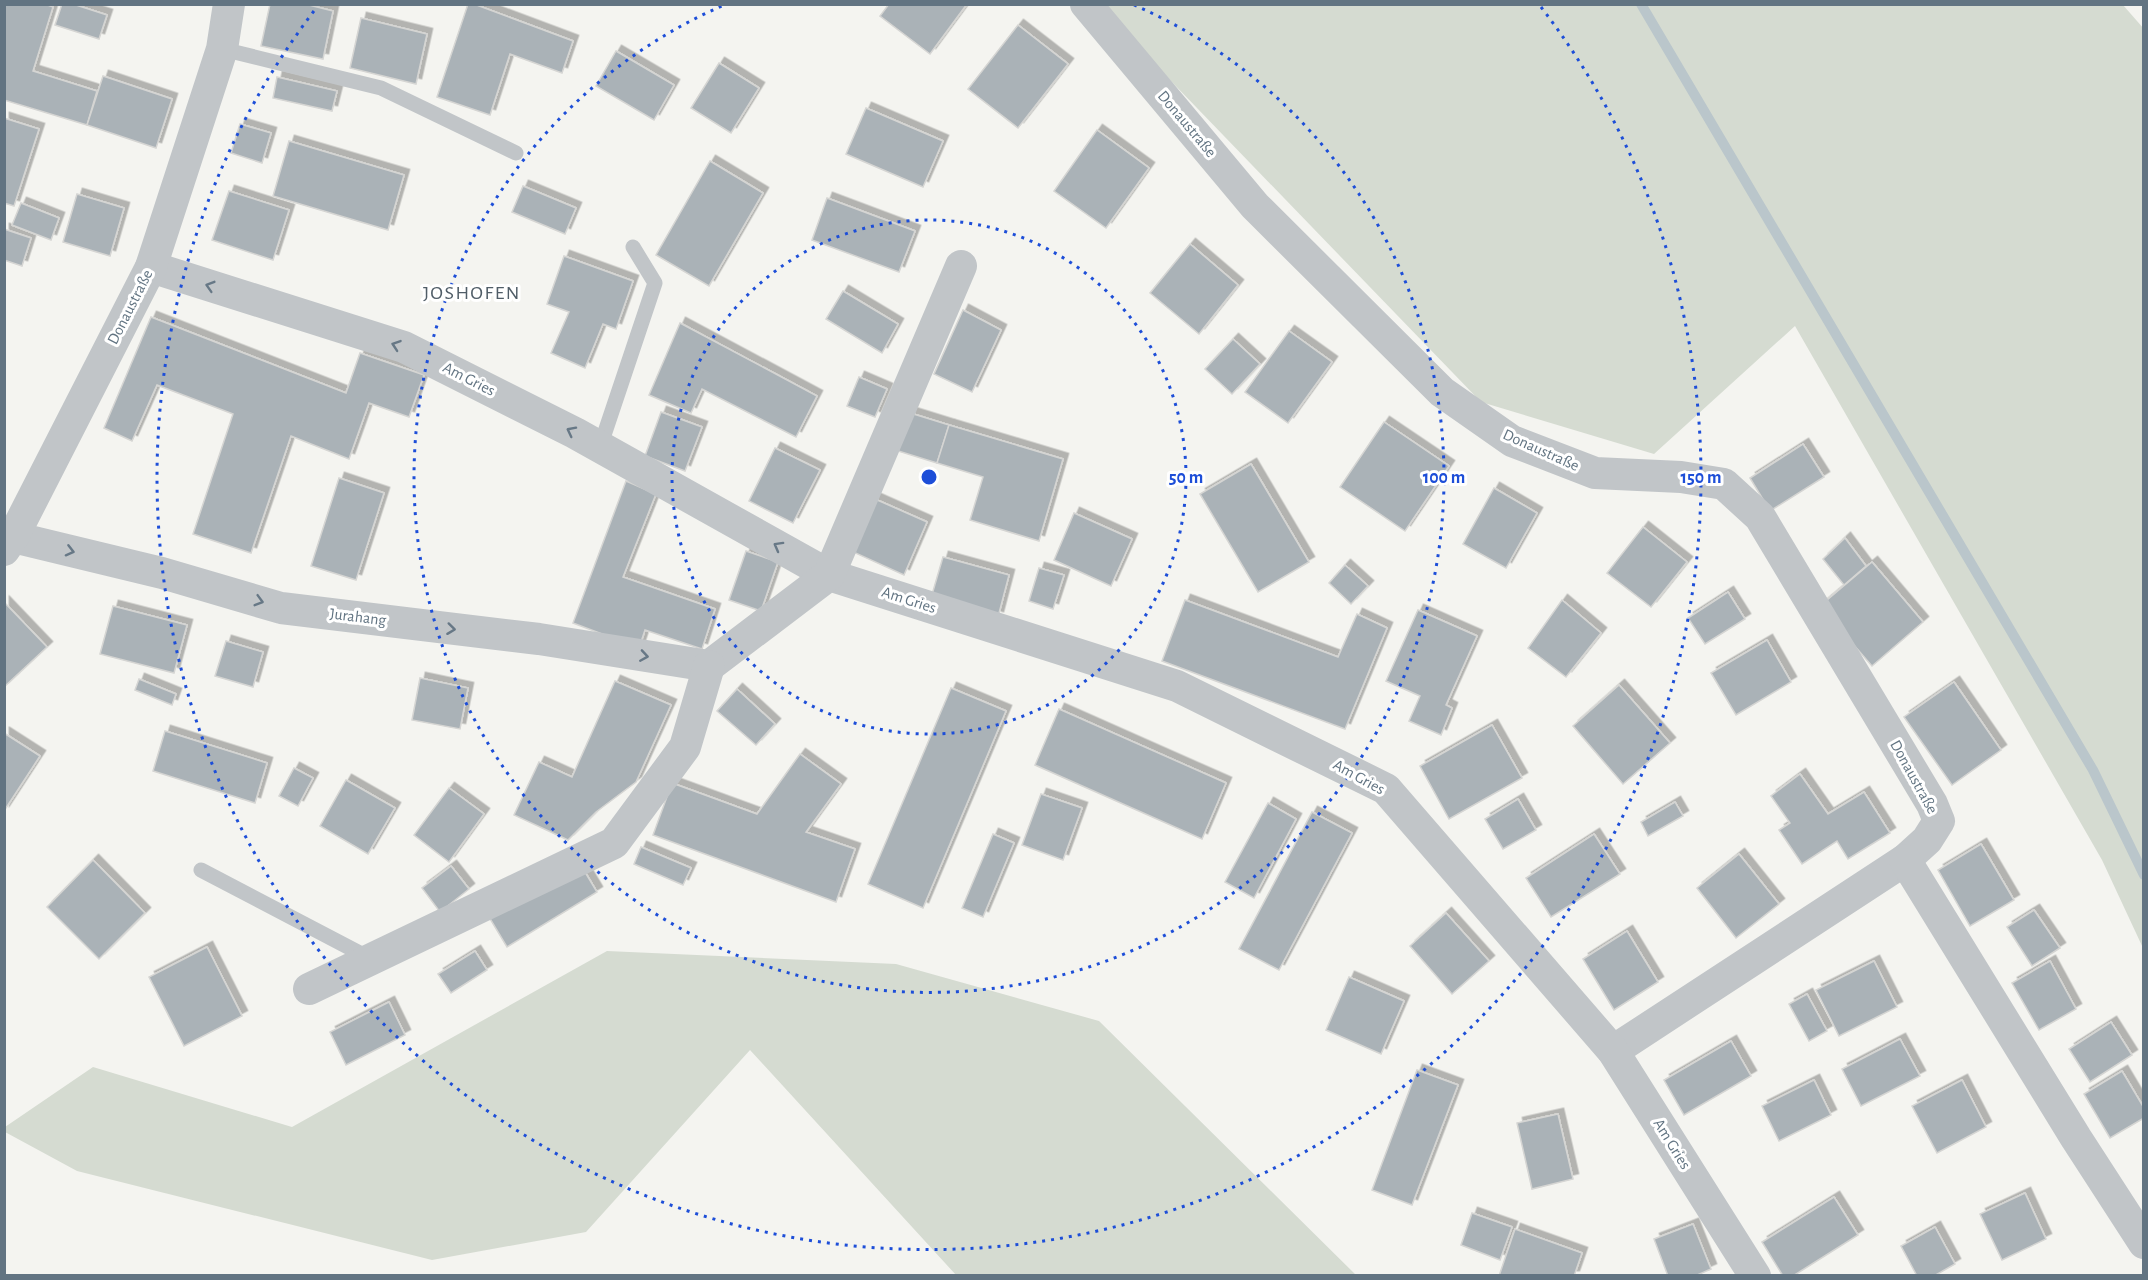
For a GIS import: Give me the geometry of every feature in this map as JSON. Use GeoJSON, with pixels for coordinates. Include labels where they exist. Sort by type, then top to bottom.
{"type":"FeatureCollection","features":[{"type":"Feature","properties":{"kind":"street","name":"Donaustraße"},"geometry":{"type":"LineString","coordinates":[[9,543],[151,267],[222,49],[229,4]]}},
{"type":"Feature","properties":{"kind":"street","name":"Donaustraße"},"geometry":{"type":"LineString","coordinates":[[1086,4],[1255,206],[1442,392],[1512,441],[1595,473],[1681,477],[1724,484],[1760,517],[1932,804],[1939,821],[1927,840],[1905,860],[1613,1051]]}},
{"type":"Feature","properties":{"kind":"street"},"geometry":{"type":"LineString","coordinates":[[309,989],[614,843],[685,747],[709,666],[829,575],[962,266]]}},
{"type":"Feature","properties":{"kind":"street","name":"Am Gries"},"geometry":{"type":"LineString","coordinates":[[151,267],[404,347],[600,447],[829,575],[1177,686],[1386,789],[1613,1051],[1755,1275]]}},
{"type":"Feature","properties":{"kind":"street","name":"Jurahang"},"geometry":{"type":"LineString","coordinates":[[9,543],[162,573],[281,608],[539,639],[709,666]]}},
{"type":"Feature","properties":{"kind":"street"},"geometry":{"type":"LineString","coordinates":[[1905,860],[2076,1138],[2144,1243]]}},
{"type":"Feature","properties":{"kind":"lane"},"geometry":{"type":"LineString","coordinates":[[222,49],[381,88],[516,153]]}},
{"type":"Feature","properties":{"kind":"lane"},"geometry":{"type":"LineString","coordinates":[[600,447],[655,283],[633,247]]}},
{"type":"Feature","properties":{"kind":"lane"},"geometry":{"type":"LineString","coordinates":[[201,870],[372,959]]}},
{"type":"Feature","properties":{"kind":"shaded area"},"geometry":{"type":"Polygon","coordinates":[[[1101,5],[2123,5],[2144,29],[2143,948],[2102,860],[1795,326],[1654,454],[1481,402],[1169,79],[1101,5]]]}},
{"type":"Feature","properties":{"kind":"shaded area"},"geometry":{"type":"Polygon","coordinates":[[[607,951],[896,964],[1099,1021],[1356,1275],[956,1275],[750,1050],[586,1232],[432,1260],[77,1171],[5,1132],[5,1127],[93,1067],[292,1127],[607,951]]]}},
{"type":"Feature","properties":{"kind":"building"},"geometry":{"type":"Polygon","coordinates":[[[4,4],[45,4],[53,7],[33,71],[97,91],[87,125],[4,100],[4,4]]]}},
{"type":"Feature","properties":{"kind":"building"},"geometry":{"type":"Polygon","coordinates":[[[62,4],[73,4],[107,15],[99,39],[55,25],[62,4]]]}},
{"type":"Feature","properties":{"kind":"building"},"geometry":{"type":"Polygon","coordinates":[[[270,4],[305,4],[333,11],[323,59],[261,46],[270,4]]]}},
{"type":"Feature","properties":{"kind":"building"},"geometry":{"type":"Polygon","coordinates":[[[468,4],[474,4],[573,41],[562,73],[510,54],[490,115],[437,97],[468,4]]]}},
{"type":"Feature","properties":{"kind":"building"},"geometry":{"type":"Polygon","coordinates":[[[889,4],[967,4],[930,54],[880,16],[889,4]]]}},
{"type":"Feature","properties":{"kind":"building"},"geometry":{"type":"Polygon","coordinates":[[[361,18],[427,34],[416,84],[350,68],[361,18]]]}},
{"type":"Feature","properties":{"kind":"building"},"geometry":{"type":"Polygon","coordinates":[[[1018,25],[1068,64],[1018,128],[968,89],[1018,25]]]}},
{"type":"Feature","properties":{"kind":"building"},"geometry":{"type":"Polygon","coordinates":[[[616,51],[674,85],[654,120],[596,86],[616,51]]]}},
{"type":"Feature","properties":{"kind":"building"},"geometry":{"type":"Polygon","coordinates":[[[719,63],[759,88],[731,133],[691,108],[719,63]]]}},
{"type":"Feature","properties":{"kind":"building"},"geometry":{"type":"Polygon","coordinates":[[[103,76],[172,99],[156,148],[87,125],[103,76]]]}},
{"type":"Feature","properties":{"kind":"building"},"geometry":{"type":"Polygon","coordinates":[[[277,77],[337,91],[332,111],[273,98],[277,77]]]}},
{"type":"Feature","properties":{"kind":"building"},"geometry":{"type":"Polygon","coordinates":[[[866,108],[943,141],[923,187],[846,154],[866,108]]]}},
{"type":"Feature","properties":{"kind":"building"},"geometry":{"type":"Polygon","coordinates":[[[4,118],[39,129],[14,206],[4,203],[4,118]]]}},
{"type":"Feature","properties":{"kind":"building"},"geometry":{"type":"Polygon","coordinates":[[[240,124],[271,133],[262,163],[231,153],[240,124]]]}},
{"type":"Feature","properties":{"kind":"building"},"geometry":{"type":"Polygon","coordinates":[[[1097,130],[1149,168],[1106,228],[1054,191],[1097,130]]]}},
{"type":"Feature","properties":{"kind":"building"},"geometry":{"type":"Polygon","coordinates":[[[289,141],[404,175],[388,230],[273,196],[289,141]]]}},
{"type":"Feature","properties":{"kind":"building"},"geometry":{"type":"Polygon","coordinates":[[[710,161],[763,193],[709,286],[656,255],[710,161]]]}},
{"type":"Feature","properties":{"kind":"building"},"geometry":{"type":"Polygon","coordinates":[[[523,186],[576,208],[565,234],[512,212],[523,186]]]}},
{"type":"Feature","properties":{"kind":"building"},"geometry":{"type":"Polygon","coordinates":[[[229,191],[289,210],[273,260],[212,240],[229,191]]]}},
{"type":"Feature","properties":{"kind":"building"},"geometry":{"type":"Polygon","coordinates":[[[77,194],[124,208],[110,256],[63,242],[77,194]]]}},
{"type":"Feature","properties":{"kind":"building"},"geometry":{"type":"Polygon","coordinates":[[[827,198],[915,231],[899,272],[812,240],[827,198]]]}},
{"type":"Feature","properties":{"kind":"building"},"geometry":{"type":"Polygon","coordinates":[[[21,203],[59,218],[51,240],[12,225],[21,203]]]}},
{"type":"Feature","properties":{"kind":"building"},"geometry":{"type":"Polygon","coordinates":[[[4,229],[31,238],[22,266],[4,260],[4,229]]]}},
{"type":"Feature","properties":{"kind":"building"},"geometry":{"type":"Polygon","coordinates":[[[1190,244],[1238,285],[1199,334],[1150,293],[1190,244]]]}},
{"type":"Feature","properties":{"kind":"building"},"geometry":{"type":"Polygon","coordinates":[[[564,256],[633,281],[616,329],[603,324],[585,368],[551,353],[569,312],[547,304],[564,256]]]}},
{"type":"Feature","properties":{"kind":"building"},"geometry":{"type":"Polygon","coordinates":[[[843,291],[898,324],[882,353],[826,319],[843,291]]]}},
{"type":"Feature","properties":{"kind":"building"},"geometry":{"type":"Polygon","coordinates":[[[963,310],[1001,330],[972,392],[934,374],[963,310]]]}},
{"type":"Feature","properties":{"kind":"building"},"geometry":{"type":"Polygon","coordinates":[[[151,317],[346,393],[360,353],[424,375],[409,417],[369,403],[349,459],[291,436],[251,553],[193,534],[233,414],[157,385],[132,441],[104,428],[151,317]]]}},
{"type":"Feature","properties":{"kind":"building"},"geometry":{"type":"Polygon","coordinates":[[[680,323],[817,396],[796,437],[702,389],[691,413],[649,395],[680,323]]]}},
{"type":"Feature","properties":{"kind":"building"},"geometry":{"type":"Polygon","coordinates":[[[1289,331],[1332,362],[1288,423],[1245,392],[1289,331]]]}},
{"type":"Feature","properties":{"kind":"building"},"geometry":{"type":"Polygon","coordinates":[[[1233,339],[1260,364],[1232,394],[1205,369],[1233,339]]]}},
{"type":"Feature","properties":{"kind":"building"},"geometry":{"type":"Polygon","coordinates":[[[859,377],[887,389],[875,417],[847,406],[859,377]]]}},
{"type":"Feature","properties":{"kind":"building"},"geometry":{"type":"Polygon","coordinates":[[[661,412],[702,427],[685,471],[645,456],[661,412]]]}},
{"type":"Feature","properties":{"kind":"building"},"geometry":{"type":"Polygon","coordinates":[[[907,412],[949,425],[937,463],[895,450],[907,412]]]}},
{"type":"Feature","properties":{"kind":"building"},"geometry":{"type":"Polygon","coordinates":[[[1384,422],[1449,466],[1405,531],[1340,487],[1384,422]]]}},
{"type":"Feature","properties":{"kind":"building"},"geometry":{"type":"Polygon","coordinates":[[[949,425],[1063,459],[1039,541],[970,520],[983,477],[937,463],[949,425]]]}},
{"type":"Feature","properties":{"kind":"building"},"geometry":{"type":"Polygon","coordinates":[[[1803,444],[1824,477],[1770,511],[1750,478],[1803,444]]]}},
{"type":"Feature","properties":{"kind":"building"},"geometry":{"type":"Polygon","coordinates":[[[775,448],[820,470],[793,523],[749,501],[775,448]]]}},
{"type":"Feature","properties":{"kind":"building"},"geometry":{"type":"Polygon","coordinates":[[[1251,464],[1309,562],[1258,592],[1200,494],[1251,464]]]}},
{"type":"Feature","properties":{"kind":"building"},"geometry":{"type":"Polygon","coordinates":[[[339,478],[384,493],[356,580],[311,566],[339,478]]]}},
{"type":"Feature","properties":{"kind":"building"},"geometry":{"type":"Polygon","coordinates":[[[626,481],[656,494],[623,577],[715,609],[702,649],[645,630],[639,648],[573,623],[626,481]]]}},
{"type":"Feature","properties":{"kind":"building"},"geometry":{"type":"Polygon","coordinates":[[[1494,488],[1537,513],[1506,568],[1463,544],[1494,488]]]}},
{"type":"Feature","properties":{"kind":"building"},"geometry":{"type":"Polygon","coordinates":[[[875,499],[927,522],[904,575],[851,551],[875,499]]]}},
{"type":"Feature","properties":{"kind":"building"},"geometry":{"type":"Polygon","coordinates":[[[1074,513],[1132,539],[1111,586],[1054,560],[1074,513]]]}},
{"type":"Feature","properties":{"kind":"building"},"geometry":{"type":"Polygon","coordinates":[[[1643,527],[1687,562],[1651,607],[1607,573],[1643,527]]]}},
{"type":"Feature","properties":{"kind":"building"},"geometry":{"type":"Polygon","coordinates":[[[1845,538],[1866,566],[1844,585],[1823,559],[1845,538]]]}},
{"type":"Feature","properties":{"kind":"building"},"geometry":{"type":"Polygon","coordinates":[[[746,551],[778,562],[761,611],[729,600],[746,551]]]}},
{"type":"Feature","properties":{"kind":"building"},"geometry":{"type":"Polygon","coordinates":[[[943,557],[1009,575],[998,617],[931,598],[943,557]]]}},
{"type":"Feature","properties":{"kind":"building"},"geometry":{"type":"Polygon","coordinates":[[[1872,562],[1923,622],[1872,666],[1820,606],[1872,562]]]}},
{"type":"Feature","properties":{"kind":"building"},"geometry":{"type":"Polygon","coordinates":[[[1345,565],[1368,586],[1351,604],[1329,583],[1345,565]]]}},
{"type":"Feature","properties":{"kind":"building"},"geometry":{"type":"Polygon","coordinates":[[[1039,568],[1064,575],[1053,609],[1029,601],[1039,568]]]}},
{"type":"Feature","properties":{"kind":"building"},"geometry":{"type":"Polygon","coordinates":[[[1728,592],[1745,619],[1705,644],[1688,618],[1728,592]]]}},
{"type":"Feature","properties":{"kind":"building"},"geometry":{"type":"Polygon","coordinates":[[[1185,600],[1338,657],[1357,614],[1387,628],[1345,729],[1162,661],[1185,600]]]}},
{"type":"Feature","properties":{"kind":"building"},"geometry":{"type":"Polygon","coordinates":[[[1562,600],[1601,633],[1566,677],[1528,648],[1562,600]]]}},
{"type":"Feature","properties":{"kind":"building"},"geometry":{"type":"Polygon","coordinates":[[[4,602],[47,647],[4,687],[4,602]]]}},
{"type":"Feature","properties":{"kind":"building"},"geometry":{"type":"Polygon","coordinates":[[[113,606],[187,625],[174,673],[100,654],[113,606]]]}},
{"type":"Feature","properties":{"kind":"building"},"geometry":{"type":"Polygon","coordinates":[[[1418,610],[1477,636],[1446,705],[1452,708],[1441,735],[1409,721],[1420,696],[1386,681],[1418,610]]]}},
{"type":"Feature","properties":{"kind":"building"},"geometry":{"type":"Polygon","coordinates":[[[1767,640],[1791,682],[1736,715],[1711,673],[1767,640]]]}},
{"type":"Feature","properties":{"kind":"building"},"geometry":{"type":"Polygon","coordinates":[[[226,641],[263,652],[253,687],[215,676],[226,641]]]}},
{"type":"Feature","properties":{"kind":"building"},"geometry":{"type":"Polygon","coordinates":[[[420,678],[468,688],[460,729],[412,720],[420,678]]]}},
{"type":"Feature","properties":{"kind":"building"},"geometry":{"type":"Polygon","coordinates":[[[139,679],[176,694],[172,705],[135,690],[139,679]]]}},
{"type":"Feature","properties":{"kind":"building"},"geometry":{"type":"Polygon","coordinates":[[[615,681],[671,705],[636,782],[596,812],[568,840],[514,815],[539,762],[572,777],[615,681]]]}},
{"type":"Feature","properties":{"kind":"building"},"geometry":{"type":"Polygon","coordinates":[[[1954,682],[2001,750],[1952,785],[1904,717],[1954,682]]]}},
{"type":"Feature","properties":{"kind":"building"},"geometry":{"type":"Polygon","coordinates":[[[1619,685],[1670,743],[1623,784],[1573,726],[1619,685]]]}},
{"type":"Feature","properties":{"kind":"building"},"geometry":{"type":"Polygon","coordinates":[[[951,688],[1006,711],[923,908],[868,884],[951,688]]]}},
{"type":"Feature","properties":{"kind":"building"},"geometry":{"type":"Polygon","coordinates":[[[737,689],[775,724],[756,745],[717,711],[737,689]]]}},
{"type":"Feature","properties":{"kind":"building"},"geometry":{"type":"Polygon","coordinates":[[[1059,709],[1226,783],[1202,839],[1035,765],[1059,709]]]}},
{"type":"Feature","properties":{"kind":"building"},"geometry":{"type":"Polygon","coordinates":[[[1492,725],[1522,778],[1449,819],[1420,766],[1492,725]]]}},
{"type":"Feature","properties":{"kind":"building"},"geometry":{"type":"Polygon","coordinates":[[[165,731],[267,763],[255,803],[153,771],[165,731]]]}},
{"type":"Feature","properties":{"kind":"building"},"geometry":{"type":"Polygon","coordinates":[[[4,733],[40,756],[4,811],[4,733]]]}},
{"type":"Feature","properties":{"kind":"building"},"geometry":{"type":"Polygon","coordinates":[[[800,754],[841,784],[806,832],[855,849],[836,902],[653,835],[672,783],[757,814],[800,754]]]}},
{"type":"Feature","properties":{"kind":"building"},"geometry":{"type":"Polygon","coordinates":[[[294,768],[313,778],[298,806],[279,796],[294,768]]]}},
{"type":"Feature","properties":{"kind":"building"},"geometry":{"type":"Polygon","coordinates":[[[1800,774],[1828,814],[1864,792],[1890,833],[1848,859],[1837,841],[1802,864],[1779,830],[1790,823],[1771,796],[1800,774]]]}},
{"type":"Feature","properties":{"kind":"building"},"geometry":{"type":"Polygon","coordinates":[[[346,780],[395,808],[368,854],[320,826],[346,780]]]}},
{"type":"Feature","properties":{"kind":"building"},"geometry":{"type":"Polygon","coordinates":[[[449,788],[484,814],[449,862],[414,835],[449,788]]]}},
{"type":"Feature","properties":{"kind":"building"},"geometry":{"type":"Polygon","coordinates":[[[1041,794],[1082,808],[1063,860],[1022,845],[1041,794]]]}},
{"type":"Feature","properties":{"kind":"building"},"geometry":{"type":"Polygon","coordinates":[[[1518,799],[1536,830],[1503,849],[1485,819],[1518,799]]]}},
{"type":"Feature","properties":{"kind":"building"},"geometry":{"type":"Polygon","coordinates":[[[1675,802],[1683,816],[1648,836],[1641,822],[1675,802]]]}},
{"type":"Feature","properties":{"kind":"building"},"geometry":{"type":"Polygon","coordinates":[[[1268,803],[1296,819],[1254,898],[1225,882],[1268,803]]]}},
{"type":"Feature","properties":{"kind":"building"},"geometry":{"type":"Polygon","coordinates":[[[1312,812],[1352,833],[1279,970],[1239,949],[1312,812]]]}},
{"type":"Feature","properties":{"kind":"building"},"geometry":{"type":"Polygon","coordinates":[[[993,834],[1014,843],[983,917],[962,908],[993,834]]]}},
{"type":"Feature","properties":{"kind":"building"},"geometry":{"type":"Polygon","coordinates":[[[1594,834],[1620,874],[1551,917],[1526,878],[1594,834]]]}},
{"type":"Feature","properties":{"kind":"building"},"geometry":{"type":"Polygon","coordinates":[[[1981,844],[2014,900],[1970,926],[1938,870],[1981,844]]]}},
{"type":"Feature","properties":{"kind":"building"},"geometry":{"type":"Polygon","coordinates":[[[641,847],[691,868],[683,885],[634,864],[641,847]]]}},
{"type":"Feature","properties":{"kind":"building"},"geometry":{"type":"Polygon","coordinates":[[[1739,854],[1779,904],[1736,938],[1697,888],[1739,854]]]}},
{"type":"Feature","properties":{"kind":"building"},"geometry":{"type":"Polygon","coordinates":[[[93,860],[145,913],[99,959],[47,907],[93,860]]]}},
{"type":"Feature","properties":{"kind":"building"},"geometry":{"type":"Polygon","coordinates":[[[579,862],[597,892],[507,947],[489,917],[579,862]]]}},
{"type":"Feature","properties":{"kind":"building"},"geometry":{"type":"Polygon","coordinates":[[[451,866],[469,889],[440,912],[422,888],[451,866]]]}},
{"type":"Feature","properties":{"kind":"building"},"geometry":{"type":"Polygon","coordinates":[[[2034,910],[2060,948],[2032,966],[2007,927],[2034,910]]]}},
{"type":"Feature","properties":{"kind":"building"},"geometry":{"type":"Polygon","coordinates":[[[1446,913],[1489,961],[1452,994],[1410,946],[1446,913]]]}},
{"type":"Feature","properties":{"kind":"building"},"geometry":{"type":"Polygon","coordinates":[[[1627,931],[1658,982],[1614,1010],[1583,959],[1627,931]]]}},
{"type":"Feature","properties":{"kind":"building"},"geometry":{"type":"Polygon","coordinates":[[[207,947],[242,1016],[184,1046],[149,977],[207,947]]]}},
{"type":"Feature","properties":{"kind":"building"},"geometry":{"type":"Polygon","coordinates":[[[475,951],[487,970],[451,993],[438,974],[475,951]]]}},
{"type":"Feature","properties":{"kind":"building"},"geometry":{"type":"Polygon","coordinates":[[[1874,961],[1897,1007],[1839,1036],[1816,990],[1874,961]]]}},
{"type":"Feature","properties":{"kind":"building"},"geometry":{"type":"Polygon","coordinates":[[[2050,961],[2076,1009],[2039,1030],[2012,983],[2050,961]]]}},
{"type":"Feature","properties":{"kind":"building"},"geometry":{"type":"Polygon","coordinates":[[[1349,977],[1404,1001],[1381,1054],[1326,1030],[1349,977]]]}},
{"type":"Feature","properties":{"kind":"building"},"geometry":{"type":"Polygon","coordinates":[[[1807,994],[1827,1031],[1809,1041],[1789,1004],[1807,994]]]}},
{"type":"Feature","properties":{"kind":"building"},"geometry":{"type":"Polygon","coordinates":[[[389,1002],[405,1035],[346,1065],[330,1032],[389,1002]]]}},
{"type":"Feature","properties":{"kind":"building"},"geometry":{"type":"Polygon","coordinates":[[[2111,1022],[2132,1055],[2090,1082],[2069,1049],[2111,1022]]]}},
{"type":"Feature","properties":{"kind":"building"},"geometry":{"type":"Polygon","coordinates":[[[1900,1039],[1920,1076],[1861,1106],[1842,1069],[1900,1039]]]}},
{"type":"Feature","properties":{"kind":"building"},"geometry":{"type":"Polygon","coordinates":[[[1731,1041],[1751,1076],[1684,1115],[1664,1080],[1731,1041]]]}},
{"type":"Feature","properties":{"kind":"building"},"geometry":{"type":"Polygon","coordinates":[[[1417,1070],[1458,1085],[1412,1205],[1372,1190],[1417,1070]]]}},
{"type":"Feature","properties":{"kind":"building"},"geometry":{"type":"Polygon","coordinates":[[[2122,1071],[2144,1108],[2144,1118],[2110,1138],[2084,1094],[2122,1071]]]}},
{"type":"Feature","properties":{"kind":"building"},"geometry":{"type":"Polygon","coordinates":[[[1814,1080],[1831,1115],[1779,1141],[1762,1106],[1814,1080]]]}},
{"type":"Feature","properties":{"kind":"building"},"geometry":{"type":"Polygon","coordinates":[[[1962,1080],[1986,1127],[1937,1153],[1912,1106],[1962,1080]]]}},
{"type":"Feature","properties":{"kind":"building"},"geometry":{"type":"Polygon","coordinates":[[[1558,1114],[1573,1179],[1532,1189],[1517,1123],[1558,1114]]]}},
{"type":"Feature","properties":{"kind":"building"},"geometry":{"type":"Polygon","coordinates":[[[2025,1193],[2046,1239],[2002,1260],[1980,1214],[2025,1193]]]}},
{"type":"Feature","properties":{"kind":"building"},"geometry":{"type":"Polygon","coordinates":[[[1834,1197],[1858,1235],[1793,1276],[1783,1276],[1762,1242],[1834,1197]]]}},
{"type":"Feature","properties":{"kind":"building"},"geometry":{"type":"Polygon","coordinates":[[[1472,1213],[1512,1227],[1500,1260],[1461,1245],[1472,1213]]]}},
{"type":"Feature","properties":{"kind":"building"},"geometry":{"type":"Polygon","coordinates":[[[1693,1224],[1711,1269],[1695,1276],[1668,1276],[1654,1239],[1693,1224]]]}},
{"type":"Feature","properties":{"kind":"building"},"geometry":{"type":"Polygon","coordinates":[[[1935,1227],[1955,1264],[1934,1276],[1917,1276],[1901,1246],[1935,1227]]]}},
{"type":"Feature","properties":{"kind":"building"},"geometry":{"type":"Polygon","coordinates":[[[1515,1229],[1582,1253],[1574,1276],[1499,1276],[1515,1229]]]}},
{"type":"Feature","properties":{"kind":"waterway"},"geometry":{"type":"LineString","coordinates":[[1641,4],[2093,770],[2144,875]]}},
{"type":"Feature","properties":{"kind":"district","name":"JOSHOFEN"},"geometry":{"type":"Point","coordinates":[472,293]}}]}
